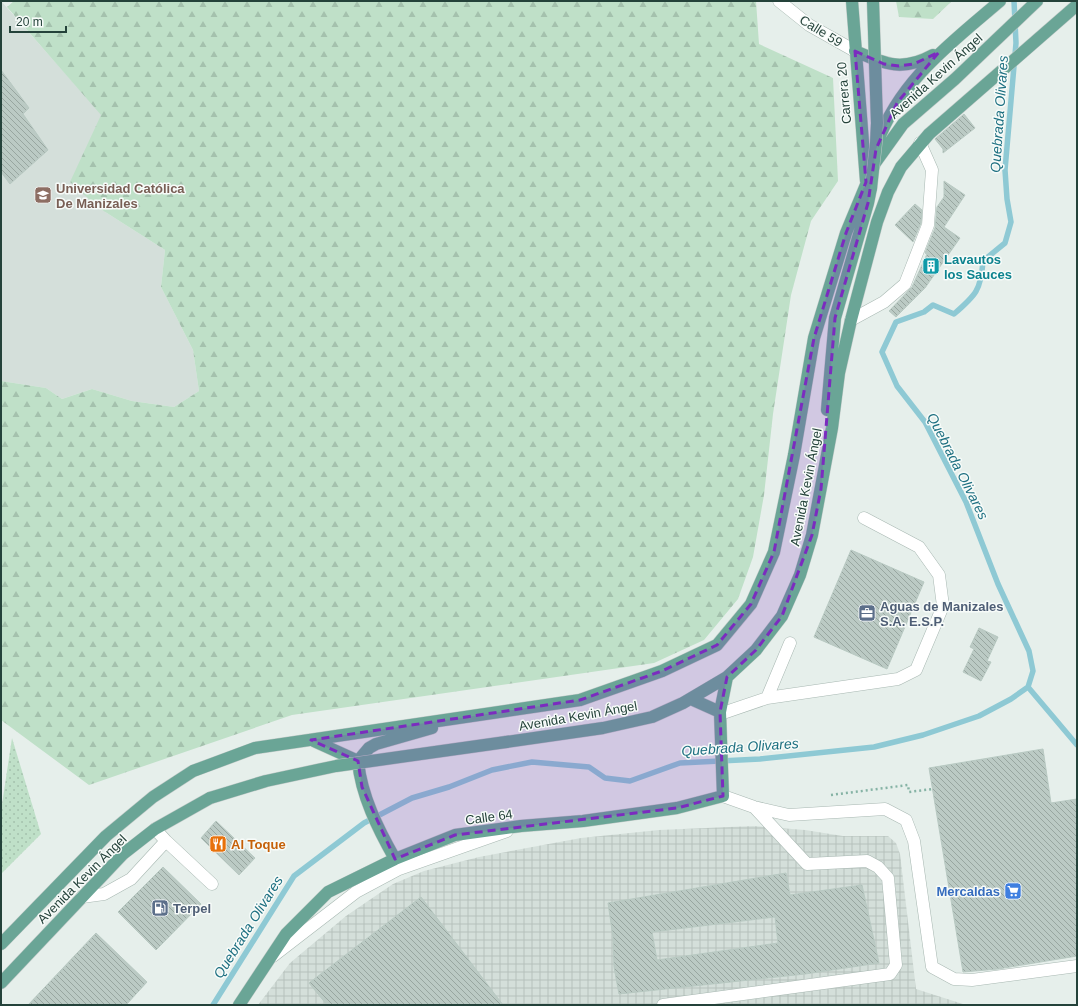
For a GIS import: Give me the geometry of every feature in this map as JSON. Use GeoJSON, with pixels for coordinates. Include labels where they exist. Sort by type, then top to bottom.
{"type":"FeatureCollection","features":[{"type":"Feature","properties":{"kind":"main road","name":"Carrera 20"},"geometry":{"type":"LineString","coordinates":[[852,1],[855,51],[869,181]]}},
{"type":"Feature","properties":{"kind":"main road"},"geometry":{"type":"LineString","coordinates":[[821,489],[835,318],[868,203],[869,181],[877,123],[873,1]]}},
{"type":"Feature","properties":{"kind":"main road"},"geometry":{"type":"LineString","coordinates":[[869,181],[876,149],[889,115],[918,74],[940,52],[1000,1]]}},
{"type":"Feature","properties":{"kind":"main road","name":"Avenida Kevin Ángel"},"geometry":{"type":"LineString","coordinates":[[1,944],[106,836],[153,797],[193,771],[255,748],[580,700],[662,671],[717,645],[751,604],[774,552],[794,454],[814,338],[846,232],[880,154],[903,124],[962,73],[1037,1]]}},
{"type":"Feature","properties":{"kind":"main road","name":"Avenida Kevin Ángel"},"geometry":{"type":"LineString","coordinates":[[1,983],[123,854],[155,829],[210,798],[266,782],[336,766],[603,728],[652,717],[687,701],[728,677],[756,650],[782,616],[800,575],[812,535],[832,428],[839,373],[851,320],[881,207],[901,167],[920,143],[1077,5]]}},
{"type":"Feature","properties":{"kind":"main road"},"geometry":{"type":"LineString","coordinates":[[855,51],[884,64],[899,66],[914,64],[940,52]]}},
{"type":"Feature","properties":{"kind":"main road"},"geometry":{"type":"LineString","coordinates":[[723,796],[720,716],[728,677]]}},
{"type":"Feature","properties":{"kind":"main road"},"geometry":{"type":"LineString","coordinates":[[687,701],[720,716]]}},
{"type":"Feature","properties":{"kind":"main road"},"geometry":{"type":"LineString","coordinates":[[358,760],[369,748],[376,744],[473,715]]}},
{"type":"Feature","properties":{"kind":"main road"},"geometry":{"type":"LineString","coordinates":[[311,740],[358,760]]}},
{"type":"Feature","properties":{"kind":"main road"},"geometry":{"type":"LineString","coordinates":[[358,760],[362,786],[383,838],[395,859]]}},
{"type":"Feature","properties":{"kind":"main road","name":"Calle 64"},"geometry":{"type":"LineString","coordinates":[[240,1005],[286,934],[328,892],[395,859],[455,836],[521,826],[583,821],[676,808],[723,796]]}},
{"type":"Feature","properties":{"kind":"street","name":"Calle 59"},"geometry":{"type":"LineString","coordinates":[[783,5],[809,26],[855,51]]}},
{"type":"Feature","properties":{"kind":"street"},"geometry":{"type":"LineString","coordinates":[[851,320],[884,302],[904,284],[928,225],[932,170],[920,143]]}},
{"type":"Feature","properties":{"kind":"street"},"geometry":{"type":"LineString","coordinates":[[720,716],[767,698],[898,679],[916,670],[943,606],[938,575],[919,547],[864,518]]}},
{"type":"Feature","properties":{"kind":"street"},"geometry":{"type":"LineString","coordinates":[[767,698],[790,643]]}},
{"type":"Feature","properties":{"kind":"street"},"geometry":{"type":"LineString","coordinates":[[723,796],[754,807],[789,815],[885,809],[906,820],[914,841],[932,967],[954,980],[972,980],[1077,966]]}},
{"type":"Feature","properties":{"kind":"street"},"geometry":{"type":"LineString","coordinates":[[663,1005],[890,974],[896,965],[888,878],[878,867],[867,861],[807,864],[754,807]]}},
{"type":"Feature","properties":{"kind":"street"},"geometry":{"type":"LineString","coordinates":[[270,958],[356,892],[406,867],[521,826]]}},
{"type":"Feature","properties":{"kind":"street"},"geometry":{"type":"LineString","coordinates":[[155,829],[212,884]]}},
{"type":"Feature","properties":{"kind":"street"},"geometry":{"type":"LineString","coordinates":[[82,897],[104,894],[131,880],[166,841]]}},
{"type":"Feature","properties":{"kind":"path"},"geometry":{"type":"LineString","coordinates":[[825,796],[908,785],[909,792],[933,789]]}},
{"type":"Feature","properties":{"kind":"highlighted area"},"geometry":{"type":"Polygon","coordinates":[[[855,51],[884,64],[899,66],[914,64],[939,52],[897,103],[876,149],[868,203],[835,318],[821,489],[812,535],[782,616],[756,650],[727,677],[720,712],[723,796],[677,808],[455,835],[395,859],[362,787],[358,761],[311,740],[580,700],[662,671],[717,645],[751,604],[774,552],[814,338],[846,233],[866,182],[855,51]]]}},
{"type":"Feature","properties":{"kind":"shaded area","name":"Universidad Católica De Manizales"},"geometry":{"type":"Polygon","coordinates":[[[1,1],[102,115],[99,208],[165,250],[161,287],[193,350],[199,391],[174,407],[132,401],[92,389],[62,399],[46,388],[1,381],[1,1]]]}},
{"type":"Feature","properties":{"kind":"shaded area"},"geometry":{"type":"Polygon","coordinates":[[[753,826],[805,830],[843,836],[888,836],[896,843],[900,854],[916,989],[966,1005],[258,1005],[290,963],[346,916],[393,884],[424,871],[479,857],[581,838],[659,830],[753,826]]]}},
{"type":"Feature","properties":{"kind":"green space"},"geometry":{"type":"Polygon","coordinates":[[[14,1],[756,1],[759,44],[833,78],[838,181],[811,221],[791,295],[773,414],[764,495],[753,557],[738,599],[704,640],[654,663],[292,715],[89,785],[1,720],[1,381],[46,388],[62,399],[92,389],[132,401],[174,407],[199,391],[193,350],[161,287],[165,250],[99,208],[70,182],[101,115],[7,7],[14,1]]]}},
{"type":"Feature","properties":{"kind":"green space"},"geometry":{"type":"Polygon","coordinates":[[[896,1],[952,1],[933,19],[899,17],[896,1]]]}},
{"type":"Feature","properties":{"kind":"green space"},"geometry":{"type":"Polygon","coordinates":[[[12,738],[41,834],[1,874],[1,811],[12,738]]]}},
{"type":"Feature","properties":{"kind":"building"},"geometry":{"type":"Polygon","coordinates":[[[1,70],[29,108],[23,114],[48,150],[10,184],[1,172],[1,70]]]}},
{"type":"Feature","properties":{"kind":"building"},"geometry":{"type":"Polygon","coordinates":[[[964,114],[975,128],[943,153],[943,149],[935,139],[964,114]]]}},
{"type":"Feature","properties":{"kind":"building"},"geometry":{"type":"Polygon","coordinates":[[[944,181],[965,195],[944,227],[960,238],[925,288],[896,317],[889,311],[912,287],[927,254],[925,253],[935,228],[937,207],[944,197],[944,181]]]}},
{"type":"Feature","properties":{"kind":"building"},"geometry":{"type":"Polygon","coordinates":[[[915,204],[922,210],[921,223],[913,242],[895,225],[915,204]]]}},
{"type":"Feature","properties":{"kind":"building","name":"Aguas de Manizales S.A. E.S.P."},"geometry":{"type":"Polygon","coordinates":[[[851,550],[924,582],[887,669],[814,637],[851,550]]]}},
{"type":"Feature","properties":{"kind":"building"},"geometry":{"type":"Polygon","coordinates":[[[979,628],[998,637],[987,661],[991,662],[981,681],[963,672],[974,649],[970,647],[979,628]]]}},
{"type":"Feature","properties":{"kind":"building","name":"Mercaldas"},"geometry":{"type":"Polygon","coordinates":[[[1043,749],[1051,803],[1077,799],[1077,956],[998,969],[963,972],[929,768],[1043,749]]]}},
{"type":"Feature","properties":{"kind":"building"},"geometry":{"type":"Polygon","coordinates":[[[216,821],[255,858],[239,875],[201,838],[216,821]]]}},
{"type":"Feature","properties":{"kind":"building","name":"Terpel"},"geometry":{"type":"Polygon","coordinates":[[[163,867],[201,904],[156,950],[118,912],[163,867]]]}},
{"type":"Feature","properties":{"kind":"building"},"geometry":{"type":"Polygon","coordinates":[[[786,873],[790,895],[862,885],[879,963],[805,974],[619,994],[614,967],[613,937],[608,903],[786,873]],[[775,917],[652,932],[657,960],[778,943],[775,917]]]}},
{"type":"Feature","properties":{"kind":"building"},"geometry":{"type":"Polygon","coordinates":[[[421,897],[503,1005],[327,1005],[309,983],[421,897]]]}},
{"type":"Feature","properties":{"kind":"building"},"geometry":{"type":"Polygon","coordinates":[[[96,933],[147,982],[126,1005],[28,1005],[96,933]]]}},
{"type":"Feature","properties":{"kind":"waterway","name":"Quebrada Olivares"},"geometry":{"type":"LineString","coordinates":[[213,1005],[294,876],[364,823],[412,798],[449,787],[492,770],[532,762],[589,767],[605,778],[630,781],[680,763],[760,759],[874,747],[923,735],[979,716],[1011,699],[1028,687],[1033,671],[1029,651],[998,584],[966,502],[925,422],[897,386],[882,352],[896,322],[924,312],[933,305],[954,314],[968,302],[979,286],[983,261],[1005,243],[1011,222],[1007,199],[1005,170],[1016,43],[1014,1]]}},
{"type":"Feature","properties":{"kind":"waterway","name":"Quebrada Olivares"},"geometry":{"type":"LineString","coordinates":[[1028,687],[1077,745]]}},
{"type":"Feature","properties":{"kind":"place","name":"Universidad Católica De Manizales"},"geometry":{"type":"Point","coordinates":[43,195]}},
{"type":"Feature","properties":{"kind":"place","name":"Lavautos los Sauces"},"geometry":{"type":"Point","coordinates":[931,266]}},
{"type":"Feature","properties":{"kind":"place","name":"Aguas de Manizales S.A. E.S.P."},"geometry":{"type":"Point","coordinates":[867,613]}},
{"type":"Feature","properties":{"kind":"place","name":"Al Toque"},"geometry":{"type":"Point","coordinates":[218,844]}},
{"type":"Feature","properties":{"kind":"place","name":"Mercaldas"},"geometry":{"type":"Point","coordinates":[1013,891]}},
{"type":"Feature","properties":{"kind":"place","name":"Terpel"},"geometry":{"type":"Point","coordinates":[160,908]}}]}
